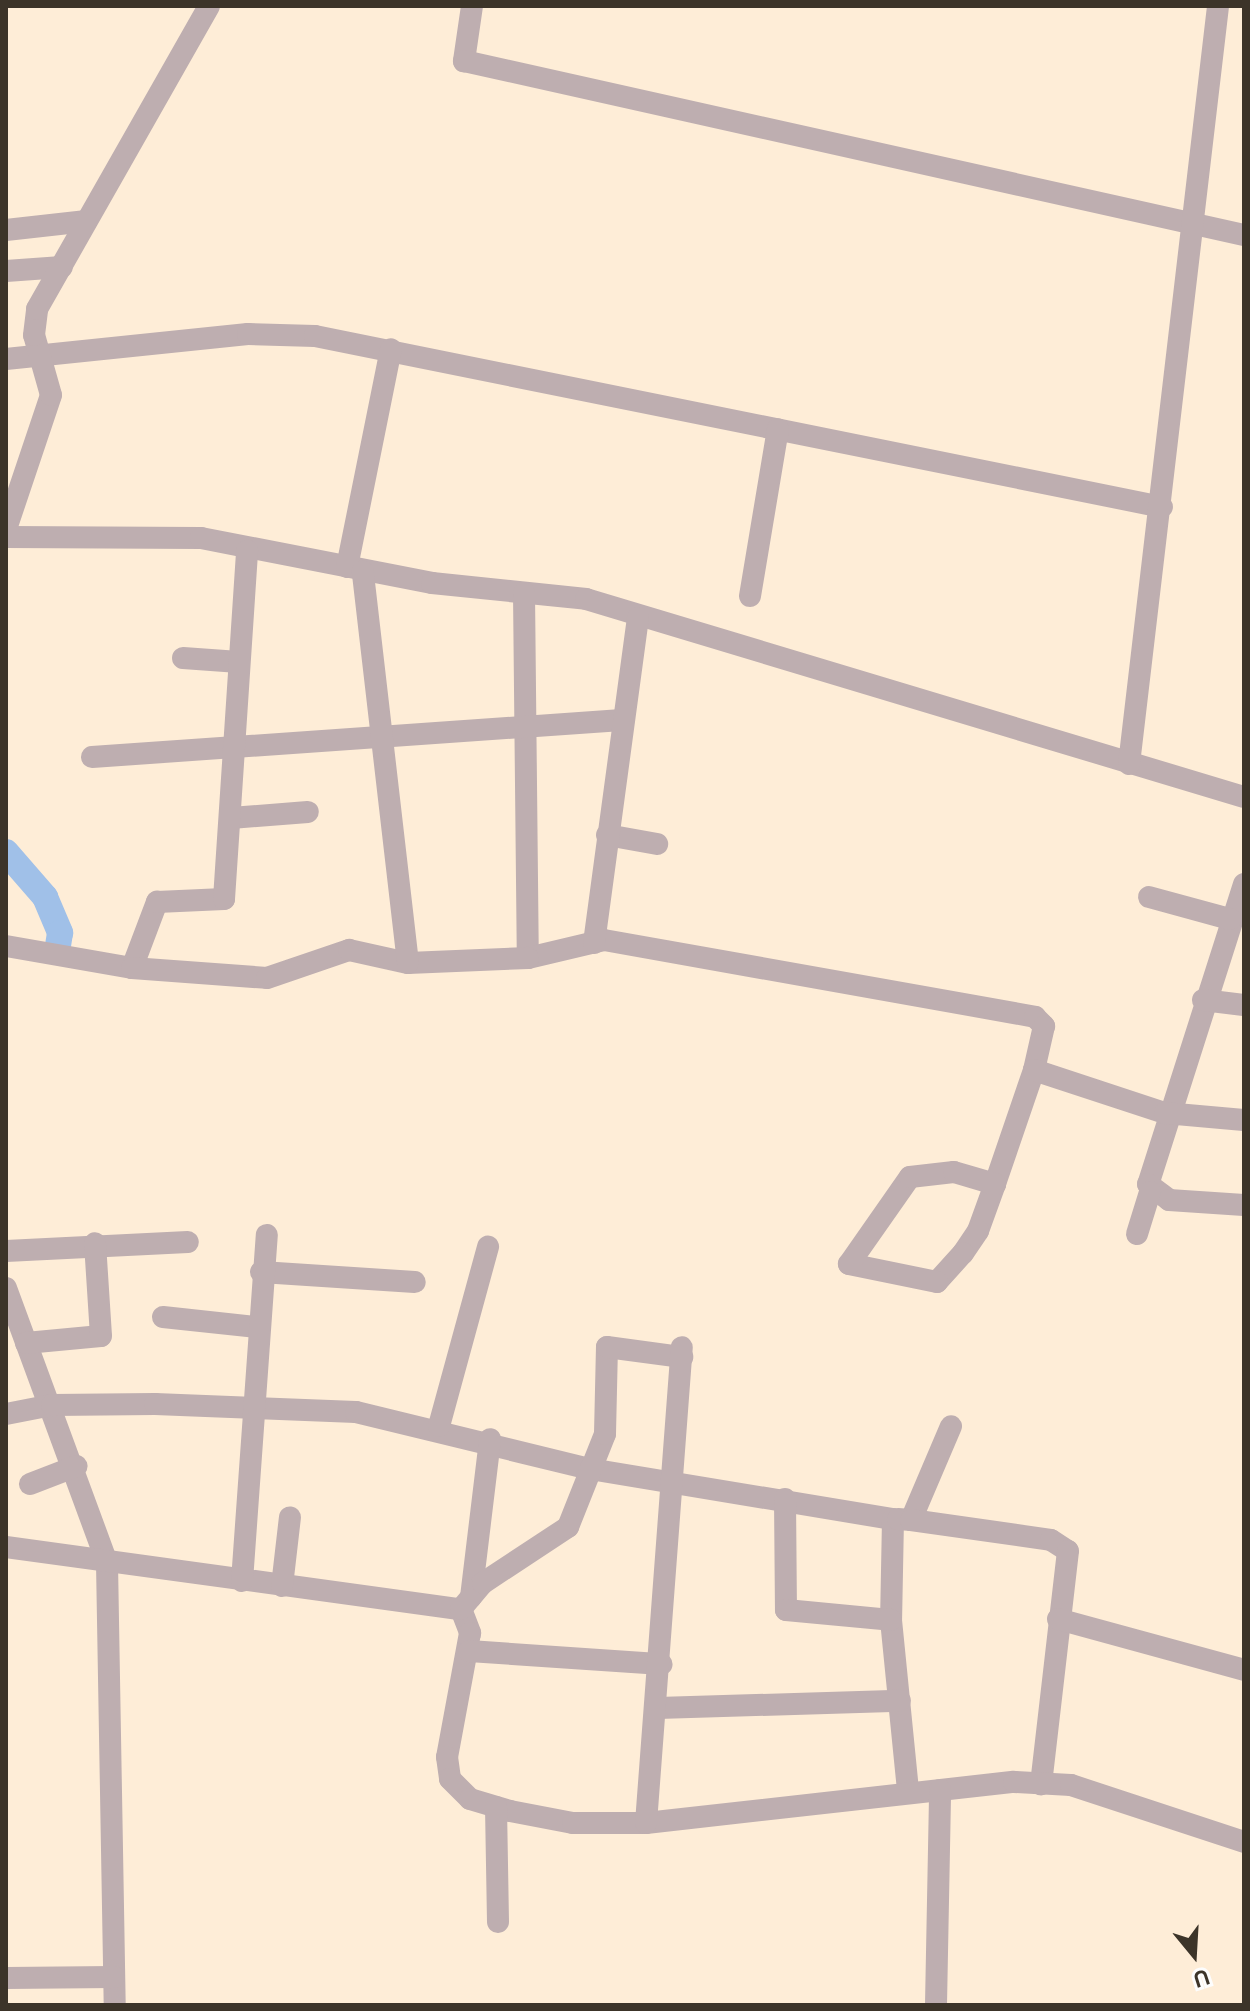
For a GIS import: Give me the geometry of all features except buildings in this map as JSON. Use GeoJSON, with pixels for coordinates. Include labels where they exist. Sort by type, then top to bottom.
{"type":"FeatureCollection","features":[{"type":"Feature","properties":{"kind":"street"},"geometry":{"type":"LineString","coordinates":[[6,529],[51,395],[39,353],[37,309],[209,6]]}},
{"type":"Feature","properties":{"kind":"street"},"geometry":{"type":"LineString","coordinates":[[472,6],[464,61],[1244,235]]}},
{"type":"Feature","properties":{"kind":"street"},"geometry":{"type":"LineString","coordinates":[[1129,764],[1162,507],[1218,6]]}},
{"type":"Feature","properties":{"kind":"street"},"geometry":{"type":"LineString","coordinates":[[6,230],[86,221]]}},
{"type":"Feature","properties":{"kind":"street"},"geometry":{"type":"LineString","coordinates":[[6,271],[62,267]]}},
{"type":"Feature","properties":{"kind":"street"},"geometry":{"type":"LineString","coordinates":[[6,359],[39,353],[248,334],[391,349],[1162,507]]}},
{"type":"Feature","properties":{"kind":"street"},"geometry":{"type":"LineString","coordinates":[[391,349],[355,570],[381,735],[408,963]]}},
{"type":"Feature","properties":{"kind":"street"},"geometry":{"type":"LineString","coordinates":[[750,596],[778,429]]}},
{"type":"Feature","properties":{"kind":"street"},"geometry":{"type":"LineString","coordinates":[[6,537],[188,537],[355,570],[586,599],[638,618],[1244,797]]}},
{"type":"Feature","properties":{"kind":"street"},"geometry":{"type":"LineString","coordinates":[[132,968],[157,902],[224,899],[247,551]]}},
{"type":"Feature","properties":{"kind":"street"},"geometry":{"type":"LineString","coordinates":[[524,593],[522,727],[528,958]]}},
{"type":"Feature","properties":{"kind":"street"},"geometry":{"type":"LineString","coordinates":[[594,943],[638,618]]}},
{"type":"Feature","properties":{"kind":"street"},"geometry":{"type":"LineString","coordinates":[[183,658],[239,662]]}},
{"type":"Feature","properties":{"kind":"street"},"geometry":{"type":"LineString","coordinates":[[92,757],[622,720]]}},
{"type":"Feature","properties":{"kind":"street"},"geometry":{"type":"LineString","coordinates":[[231,818],[308,812]]}},
{"type":"Feature","properties":{"kind":"street"},"geometry":{"type":"LineString","coordinates":[[607,835],[657,844]]}},
{"type":"Feature","properties":{"kind":"street"},"geometry":{"type":"LineString","coordinates":[[1137,1234],[1150,1192],[1165,1113],[1244,884]]}},
{"type":"Feature","properties":{"kind":"street"},"geometry":{"type":"LineString","coordinates":[[1149,897],[1236,913]]}},
{"type":"Feature","properties":{"kind":"street"},"geometry":{"type":"LineString","coordinates":[[6,946],[132,968],[267,978],[349,950],[408,963],[528,958],[594,943],[691,951],[1035,1017],[1044,1026],[1034,1070],[995,1184],[978,1231],[943,1280],[851,1268],[849,1260],[910,1177],[954,1172],[995,1184]]}},
{"type":"Feature","properties":{"kind":"street"},"geometry":{"type":"LineString","coordinates":[[1203,1000],[1244,1005]]}},
{"type":"Feature","properties":{"kind":"street"},"geometry":{"type":"LineString","coordinates":[[1034,1070],[1165,1113],[1244,1120]]}},
{"type":"Feature","properties":{"kind":"street"},"geometry":{"type":"LineString","coordinates":[[1150,1192],[1244,1205]]}},
{"type":"Feature","properties":{"kind":"street"},"geometry":{"type":"LineString","coordinates":[[242,1581],[257,1327],[267,1235]]}},
{"type":"Feature","properties":{"kind":"street"},"geometry":{"type":"LineString","coordinates":[[6,1251],[95,1243],[188,1242]]}},
{"type":"Feature","properties":{"kind":"street"},"geometry":{"type":"LineString","coordinates":[[26,1343],[101,1336],[95,1243]]}},
{"type":"Feature","properties":{"kind":"street"},"geometry":{"type":"LineString","coordinates":[[439,1426],[488,1247]]}},
{"type":"Feature","properties":{"kind":"street"},"geometry":{"type":"LineString","coordinates":[[261,1272],[415,1282]]}},
{"type":"Feature","properties":{"kind":"street"},"geometry":{"type":"LineString","coordinates":[[7,1295],[77,1466],[107,1563],[115,2005]]}},
{"type":"Feature","properties":{"kind":"street"},"geometry":{"type":"LineString","coordinates":[[163,1317],[257,1327]]}},
{"type":"Feature","properties":{"kind":"street"},"geometry":{"type":"LineString","coordinates":[[6,1547],[282,1586],[466,1603],[560,1537],[608,1421],[607,1347],[682,1352],[678,1485],[646,1823]]}},
{"type":"Feature","properties":{"kind":"street"},"geometry":{"type":"LineString","coordinates":[[6,1414],[52,1405],[356,1412],[439,1426],[590,1469],[1060,1543],[1069,1557],[1058,1619],[1041,1784]]}},
{"type":"Feature","properties":{"kind":"street"},"geometry":{"type":"LineString","coordinates":[[908,1789],[891,1620],[902,1519],[951,1426]]}},
{"type":"Feature","properties":{"kind":"street"},"geometry":{"type":"LineString","coordinates":[[490,1439],[466,1603],[469,1651],[449,1769],[457,1789],[496,1807],[573,1823],[646,1823],[908,1789],[1071,1785],[1244,1842]]}},
{"type":"Feature","properties":{"kind":"street"},"geometry":{"type":"LineString","coordinates":[[30,1484],[77,1466]]}},
{"type":"Feature","properties":{"kind":"street"},"geometry":{"type":"LineString","coordinates":[[785,1499],[786,1610],[796,1617],[891,1620]]}},
{"type":"Feature","properties":{"kind":"street"},"geometry":{"type":"LineString","coordinates":[[282,1586],[290,1517]]}},
{"type":"Feature","properties":{"kind":"street"},"geometry":{"type":"LineString","coordinates":[[1058,1619],[1244,1670]]}},
{"type":"Feature","properties":{"kind":"street"},"geometry":{"type":"LineString","coordinates":[[469,1651],[662,1664]]}},
{"type":"Feature","properties":{"kind":"street"},"geometry":{"type":"LineString","coordinates":[[658,1708],[900,1701]]}},
{"type":"Feature","properties":{"kind":"street"},"geometry":{"type":"LineString","coordinates":[[936,2005],[940,1790]]}},
{"type":"Feature","properties":{"kind":"street"},"geometry":{"type":"LineString","coordinates":[[496,1807],[498,1922]]}},
{"type":"Feature","properties":{"kind":"street"},"geometry":{"type":"LineString","coordinates":[[6,1978],[114,1977]]}},
{"type":"Feature","properties":{"kind":"waterway"},"geometry":{"type":"LineString","coordinates":[[6,852],[45,897],[60,933],[57,952]]}}]}
